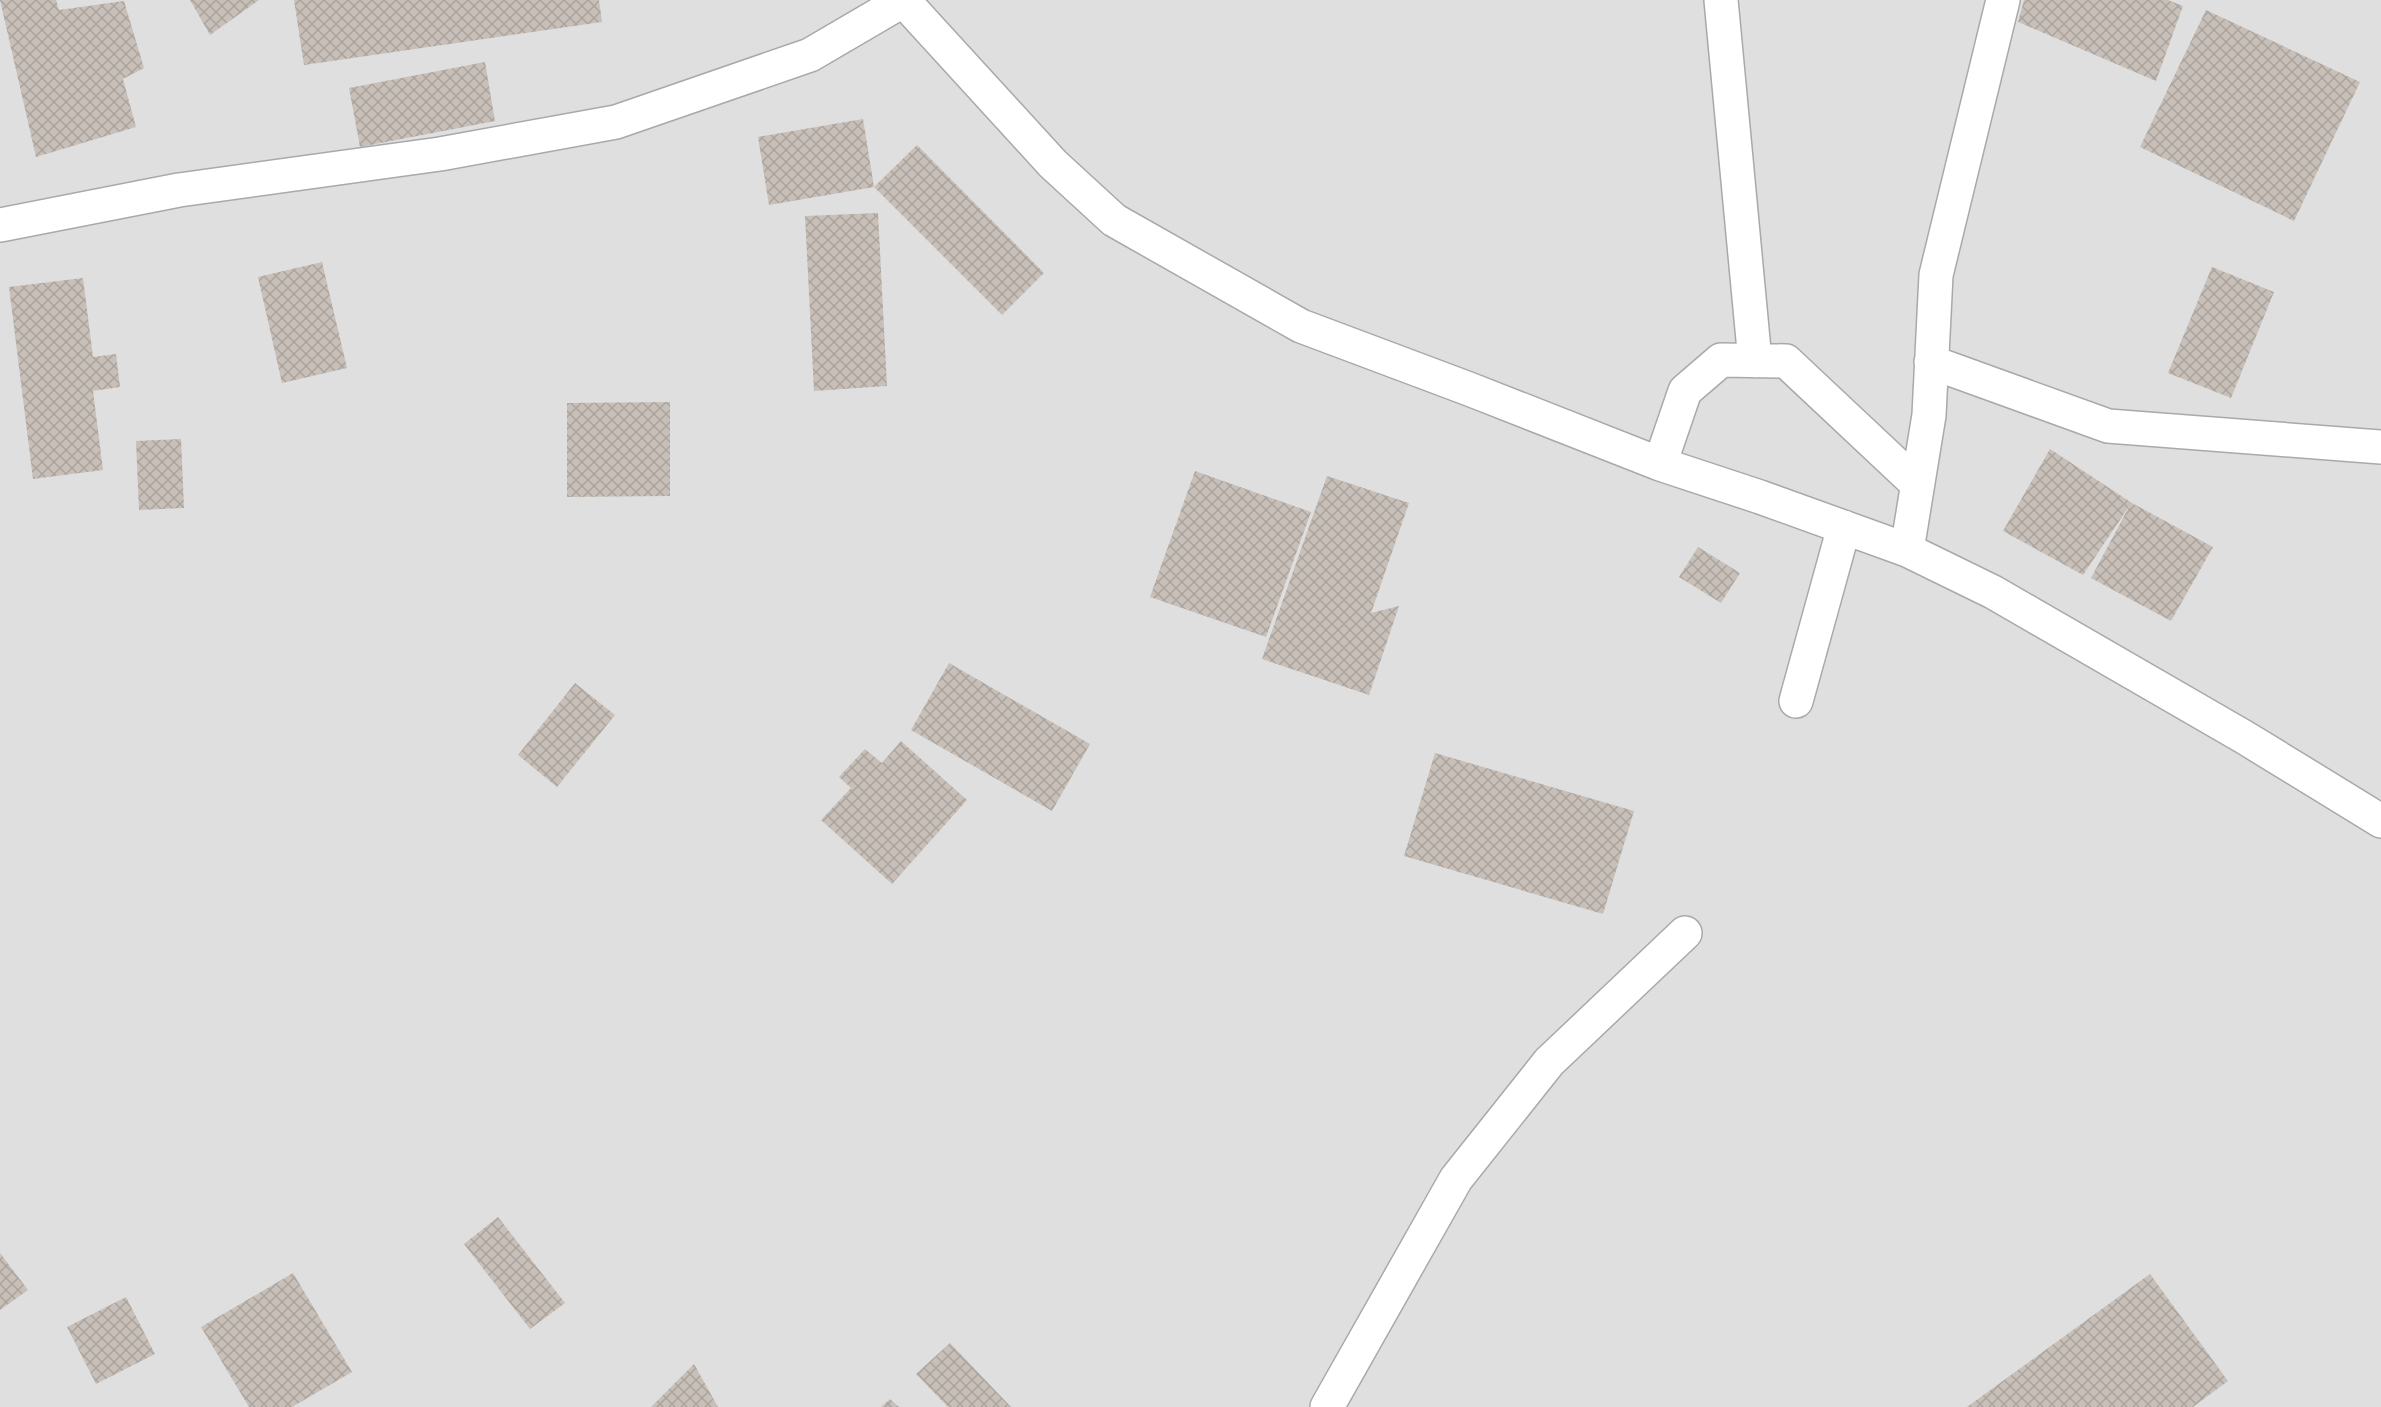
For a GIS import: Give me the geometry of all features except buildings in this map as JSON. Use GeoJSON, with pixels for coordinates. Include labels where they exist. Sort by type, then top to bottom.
{"type":"FeatureCollection","features":[{"type":"Feature","properties":{"kind":"street"},"geometry":{"type":"LineString","coordinates":[[0,225],[179,190],[440,154],[616,122],[810,55],[904,0],[1053,164],[1114,220],[1301,326],[1660,464],[1760,496],[1907,550],[2003,597],[2244,736],[2381,821]]}},
{"type":"Feature","properties":{"kind":"street"},"geometry":{"type":"LineString","coordinates":[[1721,0],[1755,361]]}},
{"type":"Feature","properties":{"kind":"street"},"geometry":{"type":"LineString","coordinates":[[1907,550],[1929,415],[1936,275],[2003,0]]}},
{"type":"Feature","properties":{"kind":"street"},"geometry":{"type":"LineString","coordinates":[[1660,464],[1685,391],[1721,360],[1786,361],[1917,484]]}},
{"type":"Feature","properties":{"kind":"street"},"geometry":{"type":"LineString","coordinates":[[1931,362],[2108,426],[2381,447]]}},
{"type":"Feature","properties":{"kind":"street"},"geometry":{"type":"LineString","coordinates":[[1796,700],[1844,527]]}},
{"type":"Feature","properties":{"kind":"street"},"geometry":{"type":"LineString","coordinates":[[1327,1407],[1456,1179],[1549,1062],[1685,933]]}},
{"type":"Feature","properties":{"kind":"shaded area"},"geometry":{"type":"Polygon","coordinates":[[[0,0],[2381,0],[2381,1407],[0,1407],[0,0]]]}}]}
